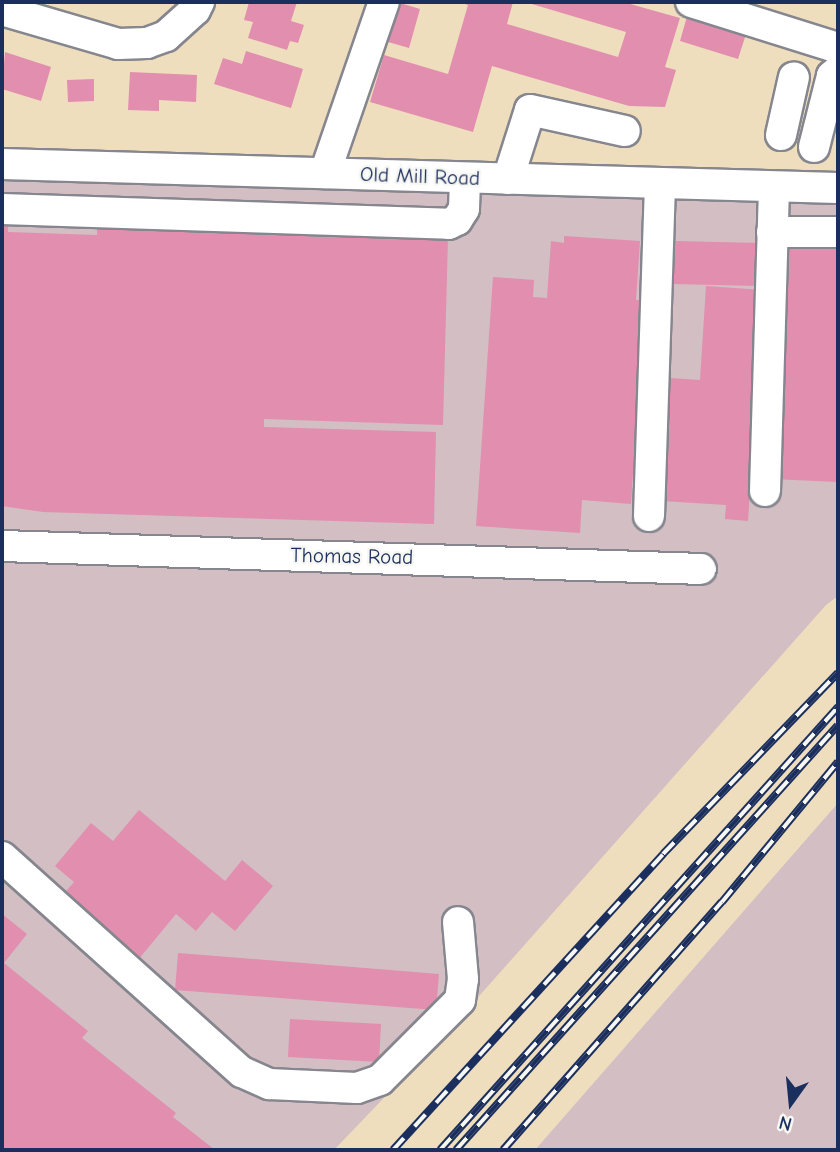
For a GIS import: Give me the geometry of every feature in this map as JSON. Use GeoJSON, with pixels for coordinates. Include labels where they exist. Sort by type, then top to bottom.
{"type":"FeatureCollection","features":[{"type":"Feature","properties":{"kind":"street"},"geometry":{"type":"LineString","coordinates":[[2,10],[118,44],[147,43],[166,36],[195,10],[200,2]]}},
{"type":"Feature","properties":{"kind":"street"},"geometry":{"type":"LineString","coordinates":[[325,173],[384,2]]}},
{"type":"Feature","properties":{"kind":"street"},"geometry":{"type":"LineString","coordinates":[[691,2],[838,48]]}},
{"type":"Feature","properties":{"kind":"street"},"geometry":{"type":"LineString","coordinates":[[814,147],[830,117],[832,76],[838,71]]}},
{"type":"Feature","properties":{"kind":"street"},"geometry":{"type":"LineString","coordinates":[[780,135],[790,91],[830,117]]}},
{"type":"Feature","properties":{"kind":"street"},"geometry":{"type":"LineString","coordinates":[[508,179],[530,110],[625,131]]}},
{"type":"Feature","properties":{"kind":"street","name":"Old Mill Road"},"geometry":{"type":"LineString","coordinates":[[2,164],[838,188]]}},
{"type":"Feature","properties":{"kind":"street"},"geometry":{"type":"LineString","coordinates":[[2,209],[449,223],[457,220],[464,209],[465,178]]}},
{"type":"Feature","properties":{"kind":"street"},"geometry":{"type":"LineString","coordinates":[[649,516],[660,183]]}},
{"type":"Feature","properties":{"kind":"street"},"geometry":{"type":"LineString","coordinates":[[765,491],[774,187]]}},
{"type":"Feature","properties":{"kind":"street"},"geometry":{"type":"LineString","coordinates":[[772,232],[838,232]]}},
{"type":"Feature","properties":{"kind":"street","name":"Thomas Road"},"geometry":{"type":"LineString","coordinates":[[2,545],[701,569]]}},
{"type":"Feature","properties":{"kind":"street"},"geometry":{"type":"LineString","coordinates":[[2,857],[242,1072],[269,1084],[357,1087],[380,1080],[460,1000],[463,979],[458,922]]}},
{"type":"Feature","properties":{"kind":"shaded area"},"geometry":{"type":"Polygon","coordinates":[[[2,164],[838,188],[838,596],[826,605],[448,1031],[334,1150],[2,1150],[2,164]]]}},
{"type":"Feature","properties":{"kind":"shaded area"},"geometry":{"type":"Polygon","coordinates":[[[838,803],[838,1150],[535,1150],[625,1047],[838,803]]]}},
{"type":"Feature","properties":{"kind":"building"},"geometry":{"type":"Polygon","coordinates":[[[249,2],[297,2],[291,21],[304,25],[298,43],[290,41],[287,50],[248,38],[253,22],[244,20],[249,2]]]}},
{"type":"Feature","properties":{"kind":"building"},"geometry":{"type":"Polygon","coordinates":[[[459,2],[513,2],[507,24],[618,57],[626,32],[525,2],[623,2],[680,18],[665,67],[676,70],[665,107],[629,106],[492,66],[473,132],[370,102],[384,55],[448,74],[468,5],[459,2]]]}},
{"type":"Feature","properties":{"kind":"building"},"geometry":{"type":"Polygon","coordinates":[[[400,3],[420,9],[409,48],[388,42],[400,3]]]}},
{"type":"Feature","properties":{"kind":"building"},"geometry":{"type":"Polygon","coordinates":[[[688,13],[747,31],[738,59],[680,41],[688,13]]]}},
{"type":"Feature","properties":{"kind":"building"},"geometry":{"type":"Polygon","coordinates":[[[246,51],[303,69],[291,108],[214,84],[223,58],[242,64],[246,51]]]}},
{"type":"Feature","properties":{"kind":"building"},"geometry":{"type":"Polygon","coordinates":[[[5,52],[51,67],[41,101],[2,89],[5,52]]]}},
{"type":"Feature","properties":{"kind":"building"},"geometry":{"type":"Polygon","coordinates":[[[130,72],[197,75],[196,102],[159,100],[159,111],[128,110],[130,72]]]}},
{"type":"Feature","properties":{"kind":"building"},"geometry":{"type":"Polygon","coordinates":[[[94,79],[94,101],[68,102],[67,80],[94,79]]]}},
{"type":"Feature","properties":{"kind":"building"},"geometry":{"type":"Polygon","coordinates":[[[2,223],[8,223],[8,232],[97,235],[97,224],[448,237],[443,425],[264,419],[264,427],[436,432],[434,524],[43,512],[2,506],[2,223]]]}},
{"type":"Feature","properties":{"kind":"building"},"geometry":{"type":"Polygon","coordinates":[[[564,236],[640,241],[636,300],[644,300],[631,504],[582,500],[580,533],[476,526],[493,277],[534,280],[533,297],[547,298],[551,241],[564,243],[564,236]]]}},
{"type":"Feature","properties":{"kind":"building"},"geometry":{"type":"Polygon","coordinates":[[[675,241],[760,243],[759,286],[673,284],[675,241]]]}},
{"type":"Feature","properties":{"kind":"building"},"geometry":{"type":"Polygon","coordinates":[[[785,246],[838,249],[838,482],[772,479],[785,246]]]}},
{"type":"Feature","properties":{"kind":"building"},"geometry":{"type":"Polygon","coordinates":[[[706,286],[763,290],[748,521],[725,519],[726,505],[662,501],[669,378],[700,380],[706,286]]]}},
{"type":"Feature","properties":{"kind":"building"},"geometry":{"type":"Polygon","coordinates":[[[139,810],[225,881],[242,860],[273,886],[235,931],[212,912],[196,931],[176,914],[138,960],[62,896],[74,882],[55,866],[91,823],[113,841],[139,810]]]}},
{"type":"Feature","properties":{"kind":"building"},"geometry":{"type":"Polygon","coordinates":[[[2,914],[27,934],[4,963],[88,1031],[82,1038],[176,1113],[173,1117],[215,1150],[2,1150],[2,914]]]}},
{"type":"Feature","properties":{"kind":"building"},"geometry":{"type":"Polygon","coordinates":[[[178,953],[439,974],[436,1010],[175,990],[178,953]]]}},
{"type":"Feature","properties":{"kind":"building"},"geometry":{"type":"Polygon","coordinates":[[[290,1019],[381,1024],[379,1062],[288,1057],[290,1019]]]}},
{"type":"Feature","properties":{"kind":"railway"},"geometry":{"type":"LineString","coordinates":[[393,1150],[663,854],[838,673]]}},
{"type":"Feature","properties":{"kind":"railway"},"geometry":{"type":"LineString","coordinates":[[440,1150],[838,707]]}},
{"type":"Feature","properties":{"kind":"railway"},"geometry":{"type":"LineString","coordinates":[[456,1150],[838,725]]}},
{"type":"Feature","properties":{"kind":"railway"},"geometry":{"type":"LineString","coordinates":[[503,1150],[722,902],[838,762]]}}]}
